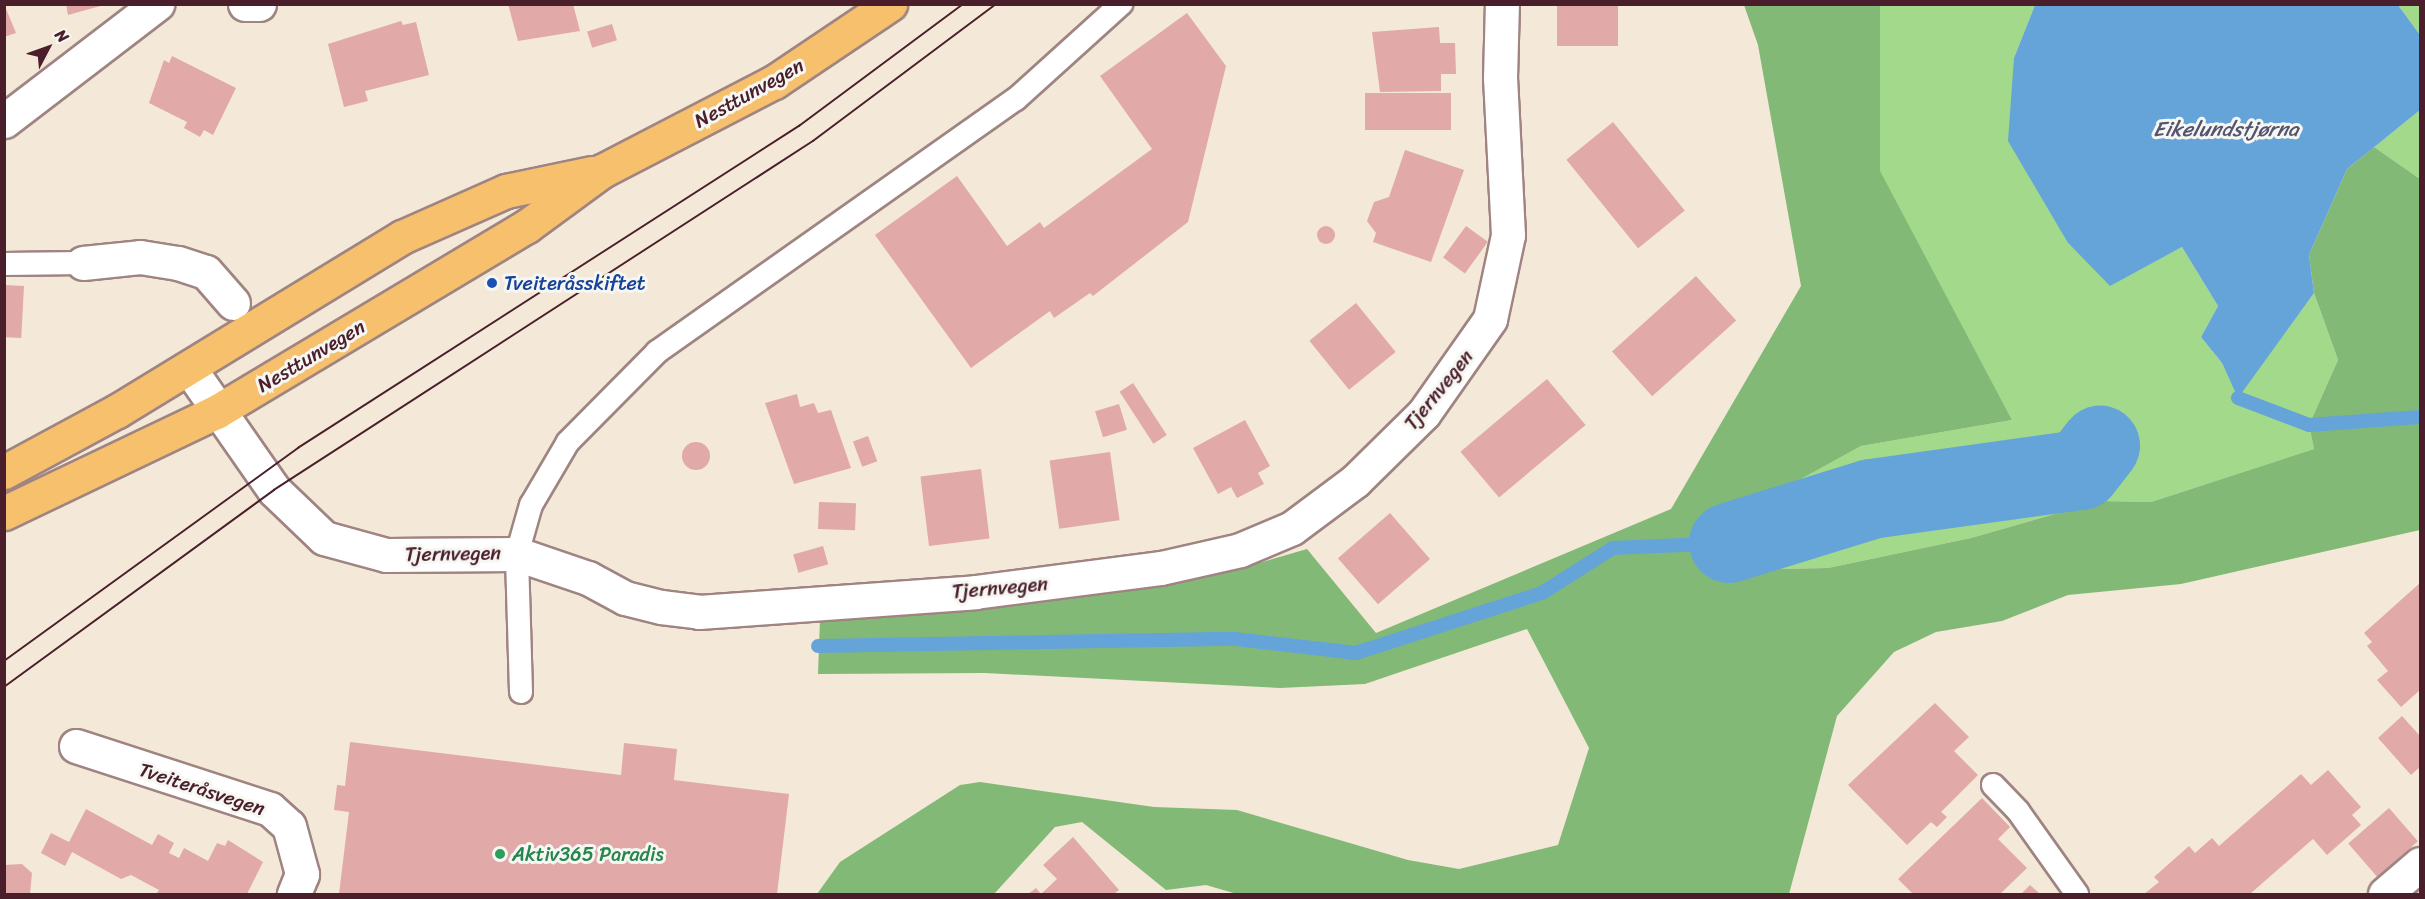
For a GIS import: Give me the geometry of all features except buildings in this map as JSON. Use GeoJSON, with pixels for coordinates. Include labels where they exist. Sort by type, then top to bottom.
{"type":"FeatureCollection","features":[{"type":"Feature","properties":{"kind":"main road","name":"Nesttunvegen"},"geometry":{"type":"LineString","coordinates":[[4,513],[216,412],[526,226],[602,171],[774,82],[890,4]]}},
{"type":"Feature","properties":{"kind":"main road","name":"Nesttunvegen"},"geometry":{"type":"LineString","coordinates":[[4,472],[189,368],[332,277],[455,212],[506,191],[602,171]]}},
{"type":"Feature","properties":{"kind":"street"},"geometry":{"type":"LineString","coordinates":[[4,122],[157,4]]}},
{"type":"Feature","properties":{"kind":"street"},"geometry":{"type":"LineString","coordinates":[[245,4],[259,4]]}},
{"type":"Feature","properties":{"kind":"street","name":"Tjernvegen"},"geometry":{"type":"LineString","coordinates":[[189,368],[216,412],[288,507],[324,538],[386,555],[518,554],[588,579],[625,598],[699,612],[1060,583],[1215,557],[1292,528],[1355,481],[1424,413],[1490,319],[1509,235],[1500,78],[1502,4]]}},
{"type":"Feature","properties":{"kind":"street"},"geometry":{"type":"LineString","coordinates":[[83,263],[140,257],[178,263],[206,272],[233,303]]}},
{"type":"Feature","properties":{"kind":"street","name":"Tveiteråsvegen"},"geometry":{"type":"LineString","coordinates":[[76,746],[270,809],[289,826],[302,874],[294,894]]}},
{"type":"Feature","properties":{"kind":"street"},"geometry":{"type":"LineString","coordinates":[[2385,894],[2421,864]]}},
{"type":"Feature","properties":{"kind":"lane"},"geometry":{"type":"LineString","coordinates":[[521,692],[518,554],[525,520],[562,450],[657,352],[1016,99],[1121,4]]}},
{"type":"Feature","properties":{"kind":"lane"},"geometry":{"type":"LineString","coordinates":[[4,264],[83,263]]}},
{"type":"Feature","properties":{"kind":"lane"},"geometry":{"type":"LineString","coordinates":[[1993,785],[2018,811],[2077,894]]}},
{"type":"Feature","properties":{"kind":"green space"},"geometry":{"type":"Polygon","coordinates":[[[1744,5],[1880,5],[1880,171],[2012,420],[1861,446],[1704,532],[1722,570],[1828,568],[1971,538],[2100,501],[2151,502],[2314,449],[2309,425],[2338,360],[2314,293],[2309,255],[2347,169],[2374,147],[2420,179],[2420,530],[2181,584],[2068,595],[2002,621],[1936,632],[1894,652],[1837,716],[1789,894],[1237,894],[1206,885],[1166,890],[1082,822],[1055,827],[994,894],[817,894],[840,862],[960,785],[980,782],[1154,807],[1237,810],[1408,860],[1459,869],[1558,845],[1589,748],[1527,629],[1365,684],[1280,688],[985,673],[818,674],[820,619],[989,608],[1252,565],[1307,549],[1376,633],[1671,509],[1801,286],[1758,45],[1744,5]]]}},
{"type":"Feature","properties":{"kind":"green space"},"geometry":{"type":"Polygon","coordinates":[[[1880,5],[2035,5],[2014,58],[2045,200],[2068,243],[2110,285],[2182,247],[2218,306],[2201,337],[2222,363],[2238,397],[2314,293],[2338,360],[2309,425],[2314,449],[2151,502],[2100,501],[1971,538],[1828,568],[1722,570],[1703,532],[1861,446],[2012,420],[1879,171],[1880,5]]]}},
{"type":"Feature","properties":{"kind":"green space"},"geometry":{"type":"Polygon","coordinates":[[[2398,5],[2420,5],[2420,35],[2398,5]]]}},
{"type":"Feature","properties":{"kind":"green space"},"geometry":{"type":"Polygon","coordinates":[[[2420,110],[2420,179],[2374,147],[2420,110]]]}},
{"type":"Feature","properties":{"kind":"water","name":"Eikelundstjørna"},"geometry":{"type":"Polygon","coordinates":[[[2035,5],[2398,5],[2420,35],[2420,110],[2347,169],[2309,255],[2314,293],[2238,398],[2222,363],[2201,337],[2218,306],[2182,247],[2110,286],[2068,243],[2008,141],[2014,58],[2035,5]]]}},
{"type":"Feature","properties":{"kind":"waterway"},"geometry":{"type":"LineString","coordinates":[[2238,398],[2309,425],[2420,417]]}},
{"type":"Feature","properties":{"kind":"waterway"},"geometry":{"type":"LineString","coordinates":[[1729,543],[1871,499],[2081,470],[2100,446]]}},
{"type":"Feature","properties":{"kind":"waterway"},"geometry":{"type":"LineString","coordinates":[[818,646],[1235,639],[1356,653],[1542,593],[1613,548],[1729,543]]}},
{"type":"Feature","properties":{"kind":"tram line"},"geometry":{"type":"LineString","coordinates":[[4,661],[298,448],[799,126],[963,4]]}},
{"type":"Feature","properties":{"kind":"tram line"},"geometry":{"type":"LineString","coordinates":[[4,687],[274,490],[813,141],[996,4]]}},
{"type":"Feature","properties":{"kind":"place","name":"Tveiteråsskiftet"},"geometry":{"type":"Point","coordinates":[492,283]}},
{"type":"Feature","properties":{"kind":"place","name":"Aktiv365 Paradis"},"geometry":{"type":"Point","coordinates":[500,854]}}]}
